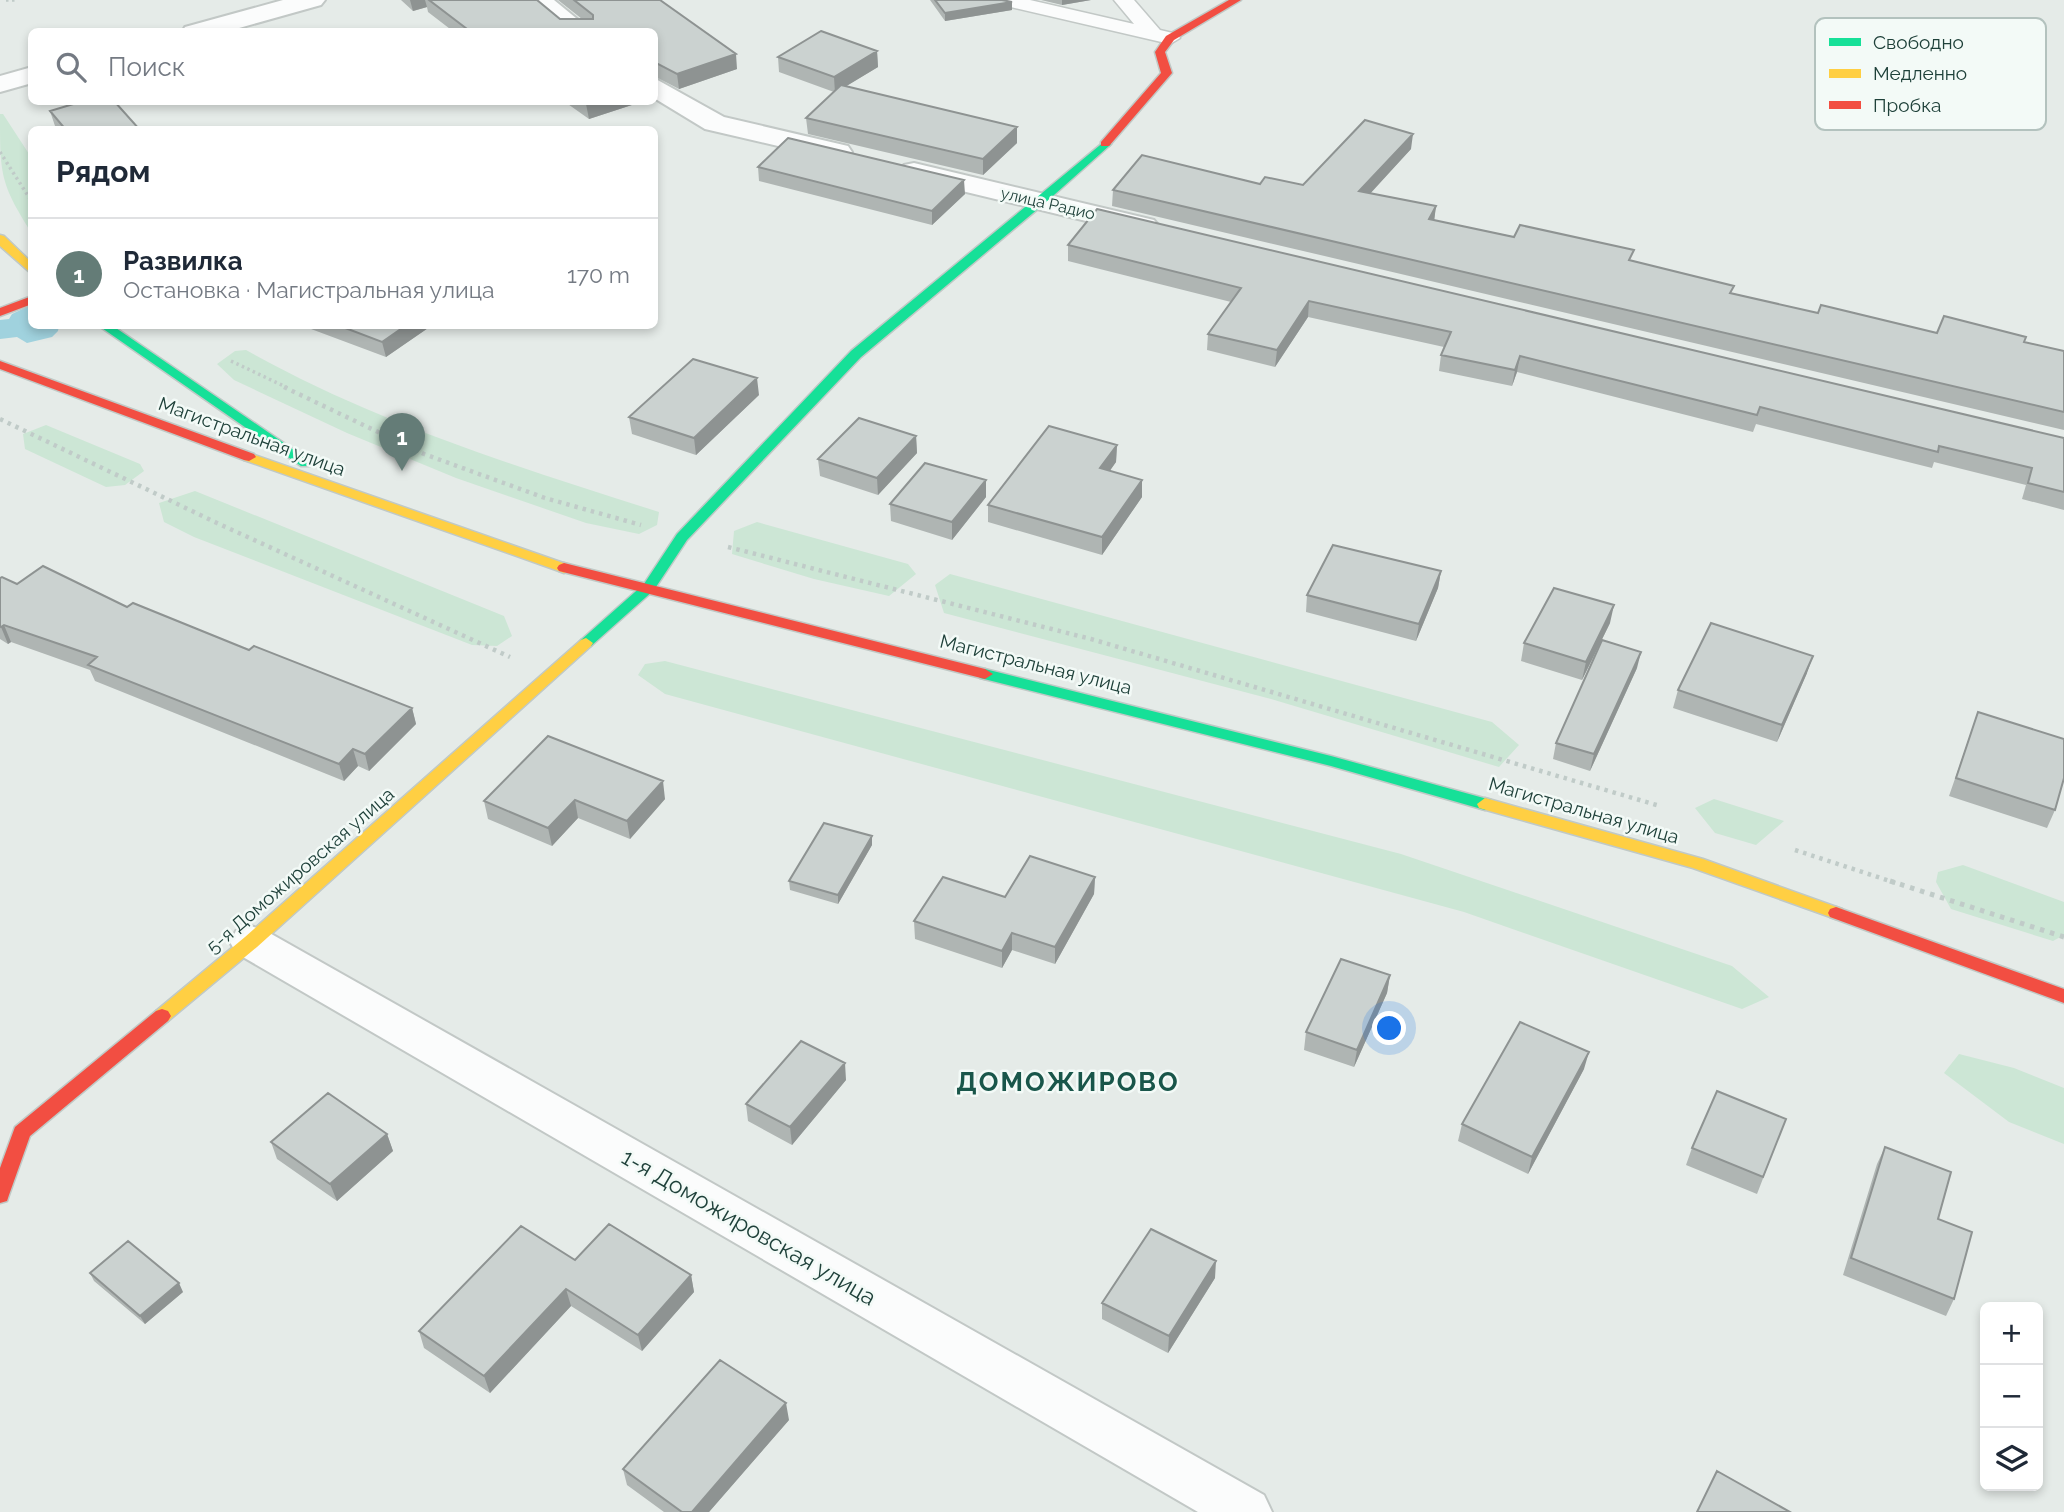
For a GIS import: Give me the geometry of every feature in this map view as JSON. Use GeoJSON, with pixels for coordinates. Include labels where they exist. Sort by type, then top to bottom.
{"type":"FeatureCollection","features":[{"type":"Feature","properties":{"kind":"main road"},"geometry":{"type":"LineString","coordinates":[[1162,36],[1236,0]]}},
{"type":"Feature","properties":{"kind":"main road","name":"5-я Доможировская улица"},"geometry":{"type":"LineString","coordinates":[[0,1195],[9,1147],[22,1132],[251,942],[649,587],[682,537],[856,354],[1041,201],[1118,132],[1167,73],[1160,52],[1162,36]]}},
{"type":"Feature","properties":{"kind":"main road"},"geometry":{"type":"LineString","coordinates":[[0,239],[28,267]]}},
{"type":"Feature","properties":{"kind":"main road"},"geometry":{"type":"LineString","coordinates":[[0,293],[28,298]]}},
{"type":"Feature","properties":{"kind":"main road"},"geometry":{"type":"LineString","coordinates":[[0,312],[28,301]]}},
{"type":"Feature","properties":{"kind":"main road"},"geometry":{"type":"LineString","coordinates":[[109,329],[354,496]]}},
{"type":"Feature","properties":{"kind":"main road","name":"Магистральная улица"},"geometry":{"type":"LineString","coordinates":[[0,365],[354,496],[555,565],[1331,761],[1697,863],[2064,996]]}},
{"type":"Feature","properties":{"kind":"street"},"geometry":{"type":"LineString","coordinates":[[209,28],[312,0]]}},
{"type":"Feature","properties":{"kind":"street"},"geometry":{"type":"LineString","coordinates":[[538,0],[576,28]]}},
{"type":"Feature","properties":{"kind":"street"},"geometry":{"type":"LineString","coordinates":[[0,84],[28,76]]}},
{"type":"Feature","properties":{"kind":"street","name":"улица Радио"},"geometry":{"type":"LineString","coordinates":[[658,88],[715,123],[1175,233]]}},
{"type":"Feature","properties":{"kind":"street","name":"1-я Доможировская улица"},"geometry":{"type":"LineString","coordinates":[[251,942],[1246,1512]]}},
{"type":"Feature","properties":{"kind":"lane"},"geometry":{"type":"LineString","coordinates":[[1005,0],[1162,36]]}},
{"type":"Feature","properties":{"kind":"lane"},"geometry":{"type":"LineString","coordinates":[[1124,0],[1162,36]]}},
{"type":"Feature","properties":{"kind":"path"},"geometry":{"type":"LineString","coordinates":[[6,0],[18,0]]}},
{"type":"Feature","properties":{"kind":"path"},"geometry":{"type":"LineString","coordinates":[[0,152],[28,196]]}},
{"type":"Feature","properties":{"kind":"path"},"geometry":{"type":"LineString","coordinates":[[219,355],[424,454],[545,498],[682,537],[1091,639],[1672,810]]}},
{"type":"Feature","properties":{"kind":"path"},"geometry":{"type":"LineString","coordinates":[[0,419],[217,523],[550,675]]}},
{"type":"Feature","properties":{"kind":"path"},"geometry":{"type":"LineString","coordinates":[[1791,849],[2064,937]]}},
{"type":"Feature","properties":{"kind":"green space"},"geometry":{"type":"Polygon","coordinates":[[[0,114],[3,114],[28,152],[28,227],[8,189],[0,151],[0,114]]]}},
{"type":"Feature","properties":{"kind":"green space"},"geometry":{"type":"Polygon","coordinates":[[[246,350],[346,400],[448,442],[659,512],[657,525],[639,534],[586,523],[456,478],[347,433],[234,380],[217,364],[235,351],[246,350]]]}},
{"type":"Feature","properties":{"kind":"green space"},"geometry":{"type":"Polygon","coordinates":[[[46,425],[140,464],[144,471],[125,485],[106,487],[25,449],[23,434],[46,425]]]}},
{"type":"Feature","properties":{"kind":"green space"},"geometry":{"type":"Polygon","coordinates":[[[195,491],[504,616],[512,636],[497,646],[472,645],[194,537],[164,522],[159,503],[195,491]]]}},
{"type":"Feature","properties":{"kind":"green space"},"geometry":{"type":"Polygon","coordinates":[[[757,522],[908,564],[916,574],[889,596],[814,579],[732,554],[734,531],[757,522]]]}},
{"type":"Feature","properties":{"kind":"green space"},"geometry":{"type":"Polygon","coordinates":[[[950,574],[1492,722],[1519,745],[1499,767],[1271,699],[944,613],[935,585],[950,574]]]}},
{"type":"Feature","properties":{"kind":"green space"},"geometry":{"type":"Polygon","coordinates":[[[665,661],[1401,854],[1732,966],[1769,997],[1742,1009],[1464,912],[665,694],[638,675],[645,664],[665,661]]]}},
{"type":"Feature","properties":{"kind":"green space"},"geometry":{"type":"Polygon","coordinates":[[[1714,799],[1784,821],[1756,845],[1715,833],[1695,808],[1714,799]]]}},
{"type":"Feature","properties":{"kind":"green space"},"geometry":{"type":"Polygon","coordinates":[[[1963,865],[2064,902],[2064,935],[2053,941],[1951,909],[1936,882],[1938,872],[1963,865]]]}},
{"type":"Feature","properties":{"kind":"green space"},"geometry":{"type":"Polygon","coordinates":[[[1959,1054],[2014,1068],[2064,1088],[2064,1144],[2009,1122],[1944,1073],[1959,1054]]]}},
{"type":"Feature","properties":{"kind":"water"},"geometry":{"type":"Polygon","coordinates":[[[28,306],[28,329],[58,331],[52,337],[27,343],[17,337],[0,339],[0,320],[9,319],[12,314],[28,306]]]}},
{"type":"Feature","properties":{"kind":"building"},"geometry":{"type":"Polygon","coordinates":[[[429,0],[537,0],[560,19],[593,19],[593,15],[574,0],[660,0],[736,54],[677,74],[658,64],[658,28],[466,28],[429,0]]]}},
{"type":"Feature","properties":{"kind":"building"},"geometry":{"type":"Polygon","coordinates":[[[935,0],[1002,0],[1012,2],[945,13],[935,0]]]}},
{"type":"Feature","properties":{"kind":"building"},"geometry":{"type":"Polygon","coordinates":[[[821,31],[877,51],[834,77],[778,57],[821,31]]]}},
{"type":"Feature","properties":{"kind":"building"},"geometry":{"type":"Polygon","coordinates":[[[841,85],[1017,127],[983,159],[806,118],[841,85]]]}},
{"type":"Feature","properties":{"kind":"building"},"geometry":{"type":"Polygon","coordinates":[[[70,105],[118,105],[136,126],[63,126],[50,111],[70,105]]]}},
{"type":"Feature","properties":{"kind":"building"},"geometry":{"type":"Polygon","coordinates":[[[1365,120],[1413,134],[1359,191],[1436,206],[1429,219],[1514,237],[1520,225],[1634,250],[1629,260],[1734,286],[1730,293],[1818,313],[1821,305],[1937,333],[1944,316],[2026,337],[2024,342],[2064,351],[2064,412],[1113,190],[1142,155],[1260,184],[1265,177],[1303,185],[1365,120]]]}},
{"type":"Feature","properties":{"kind":"building"},"geometry":{"type":"Polygon","coordinates":[[[788,138],[964,180],[932,211],[758,167],[788,138]]]}},
{"type":"Feature","properties":{"kind":"building"},"geometry":{"type":"Polygon","coordinates":[[[1097,209],[2064,438],[2064,492],[2028,483],[2032,468],[1939,446],[1938,452],[1760,407],[1757,415],[1520,356],[1515,370],[1441,355],[1451,332],[1309,301],[1277,350],[1208,334],[1241,288],[1068,245],[1097,209]]]}},
{"type":"Feature","properties":{"kind":"building"},"geometry":{"type":"Polygon","coordinates":[[[348,329],[401,329],[382,342],[348,329]]]}},
{"type":"Feature","properties":{"kind":"building"},"geometry":{"type":"Polygon","coordinates":[[[693,359],[757,378],[694,438],[629,417],[693,359]]]}},
{"type":"Feature","properties":{"kind":"building"},"geometry":{"type":"Polygon","coordinates":[[[859,418],[916,436],[877,478],[818,459],[859,418]]]}},
{"type":"Feature","properties":{"kind":"building"},"geometry":{"type":"Polygon","coordinates":[[[1049,426],[1117,445],[1100,468],[1142,480],[1102,537],[988,505],[1049,426]]]}},
{"type":"Feature","properties":{"kind":"building"},"geometry":{"type":"Polygon","coordinates":[[[925,463],[986,480],[952,522],[890,504],[925,463]]]}},
{"type":"Feature","properties":{"kind":"building"},"geometry":{"type":"Polygon","coordinates":[[[1333,545],[1441,571],[1419,624],[1307,595],[1333,545]]]}},
{"type":"Feature","properties":{"kind":"building"},"geometry":{"type":"Polygon","coordinates":[[[43,566],[127,607],[133,603],[249,650],[254,646],[412,708],[365,754],[353,749],[339,764],[88,665],[97,657],[4,625],[1,627],[0,578],[17,584],[43,566]]]}},
{"type":"Feature","properties":{"kind":"building"},"geometry":{"type":"Polygon","coordinates":[[[1554,588],[1614,605],[1586,662],[1524,643],[1554,588]]]}},
{"type":"Feature","properties":{"kind":"building"},"geometry":{"type":"Polygon","coordinates":[[[1711,623],[1813,656],[1782,725],[1678,690],[1711,623]]]}},
{"type":"Feature","properties":{"kind":"building"},"geometry":{"type":"Polygon","coordinates":[[[1602,640],[1641,652],[1594,754],[1556,743],[1602,640]]]}},
{"type":"Feature","properties":{"kind":"building"},"geometry":{"type":"Polygon","coordinates":[[[1978,712],[2064,739],[2064,778],[2055,810],[1956,778],[1978,712]]]}},
{"type":"Feature","properties":{"kind":"building"},"geometry":{"type":"Polygon","coordinates":[[[548,736],[663,781],[627,821],[575,800],[548,828],[484,801],[548,736]]]}},
{"type":"Feature","properties":{"kind":"building"},"geometry":{"type":"Polygon","coordinates":[[[824,823],[872,836],[838,895],[789,881],[824,823]]]}},
{"type":"Feature","properties":{"kind":"building"},"geometry":{"type":"Polygon","coordinates":[[[1030,856],[1095,877],[1055,947],[1012,933],[1002,951],[914,921],[943,877],[1005,897],[1030,856]]]}},
{"type":"Feature","properties":{"kind":"building"},"geometry":{"type":"Polygon","coordinates":[[[1341,959],[1390,975],[1357,1050],[1306,1032],[1341,959]]]}},
{"type":"Feature","properties":{"kind":"building"},"geometry":{"type":"Polygon","coordinates":[[[1520,1022],[1589,1052],[1532,1157],[1462,1124],[1520,1022]]]}},
{"type":"Feature","properties":{"kind":"building"},"geometry":{"type":"Polygon","coordinates":[[[801,1041],[845,1063],[790,1127],[746,1104],[801,1041]]]}},
{"type":"Feature","properties":{"kind":"building"},"geometry":{"type":"Polygon","coordinates":[[[1717,1091],[1786,1119],[1763,1177],[1692,1148],[1717,1091]]]}},
{"type":"Feature","properties":{"kind":"building"},"geometry":{"type":"Polygon","coordinates":[[[328,1093],[387,1134],[330,1184],[271,1142],[328,1093]]]}},
{"type":"Feature","properties":{"kind":"building"},"geometry":{"type":"Polygon","coordinates":[[[1885,1147],[1951,1172],[1938,1219],[1972,1232],[1954,1299],[1851,1258],[1885,1147]]]}},
{"type":"Feature","properties":{"kind":"building"},"geometry":{"type":"Polygon","coordinates":[[[609,1224],[691,1275],[638,1335],[566,1289],[484,1376],[419,1331],[521,1226],[575,1260],[609,1224]]]}},
{"type":"Feature","properties":{"kind":"building"},"geometry":{"type":"Polygon","coordinates":[[[1151,1229],[1216,1261],[1169,1336],[1102,1303],[1151,1229]]]}},
{"type":"Feature","properties":{"kind":"building"},"geometry":{"type":"Polygon","coordinates":[[[128,1241],[179,1283],[140,1316],[90,1273],[128,1241]]]}},
{"type":"Feature","properties":{"kind":"building"},"geometry":{"type":"Polygon","coordinates":[[[720,1360],[786,1403],[692,1512],[682,1512],[623,1469],[720,1360]]]}},
{"type":"Feature","properties":{"kind":"building"},"geometry":{"type":"Polygon","coordinates":[[[1717,1471],[1790,1512],[1697,1512],[1717,1471]]]}},
{"type":"Feature","properties":{"kind":"traffic: fast"},"geometry":{"type":"LineString","coordinates":[[586,643],[649,587],[682,537],[856,354],[1041,201],[1105,144]]}},
{"type":"Feature","properties":{"kind":"traffic: fast"},"geometry":{"type":"LineString","coordinates":[[109,329],[306,463]]}},
{"type":"Feature","properties":{"kind":"traffic: fast"},"geometry":{"type":"LineString","coordinates":[[985,674],[1331,761],[1485,804]]}},
{"type":"Feature","properties":{"kind":"traffic: slow"},"geometry":{"type":"LineString","coordinates":[[0,239],[28,266]]}},
{"type":"Feature","properties":{"kind":"traffic: slow"},"geometry":{"type":"LineString","coordinates":[[249,457],[564,568]]}},
{"type":"Feature","properties":{"kind":"traffic: slow"},"geometry":{"type":"LineString","coordinates":[[162,1016],[251,942],[586,643]]}},
{"type":"Feature","properties":{"kind":"traffic: slow"},"geometry":{"type":"LineString","coordinates":[[1485,804],[1697,863],[1836,913]]}},
{"type":"Feature","properties":{"kind":"traffic: jam"},"geometry":{"type":"LineString","coordinates":[[1105,144],[1167,73],[1160,52],[1170,38],[1236,0]]}},
{"type":"Feature","properties":{"kind":"traffic: jam"},"geometry":{"type":"LineString","coordinates":[[0,312],[28,302]]}},
{"type":"Feature","properties":{"kind":"traffic: jam"},"geometry":{"type":"LineString","coordinates":[[0,365],[249,457]]}},
{"type":"Feature","properties":{"kind":"traffic: jam"},"geometry":{"type":"LineString","coordinates":[[564,568],[985,674]]}},
{"type":"Feature","properties":{"kind":"traffic: jam"},"geometry":{"type":"LineString","coordinates":[[1836,913],[2064,996]]}},
{"type":"Feature","properties":{"kind":"traffic: jam"},"geometry":{"type":"LineString","coordinates":[[0,1195],[22,1132],[162,1016]]}},
{"type":"Feature","properties":{"kind":"place","name":"Развилка"},"geometry":{"type":"Point","coordinates":[402,471]}},
{"type":"Feature","properties":{"kind":"district","name":"ДОМОЖИРОВО"},"geometry":{"type":"Point","coordinates":[1068,1082]}}]}
